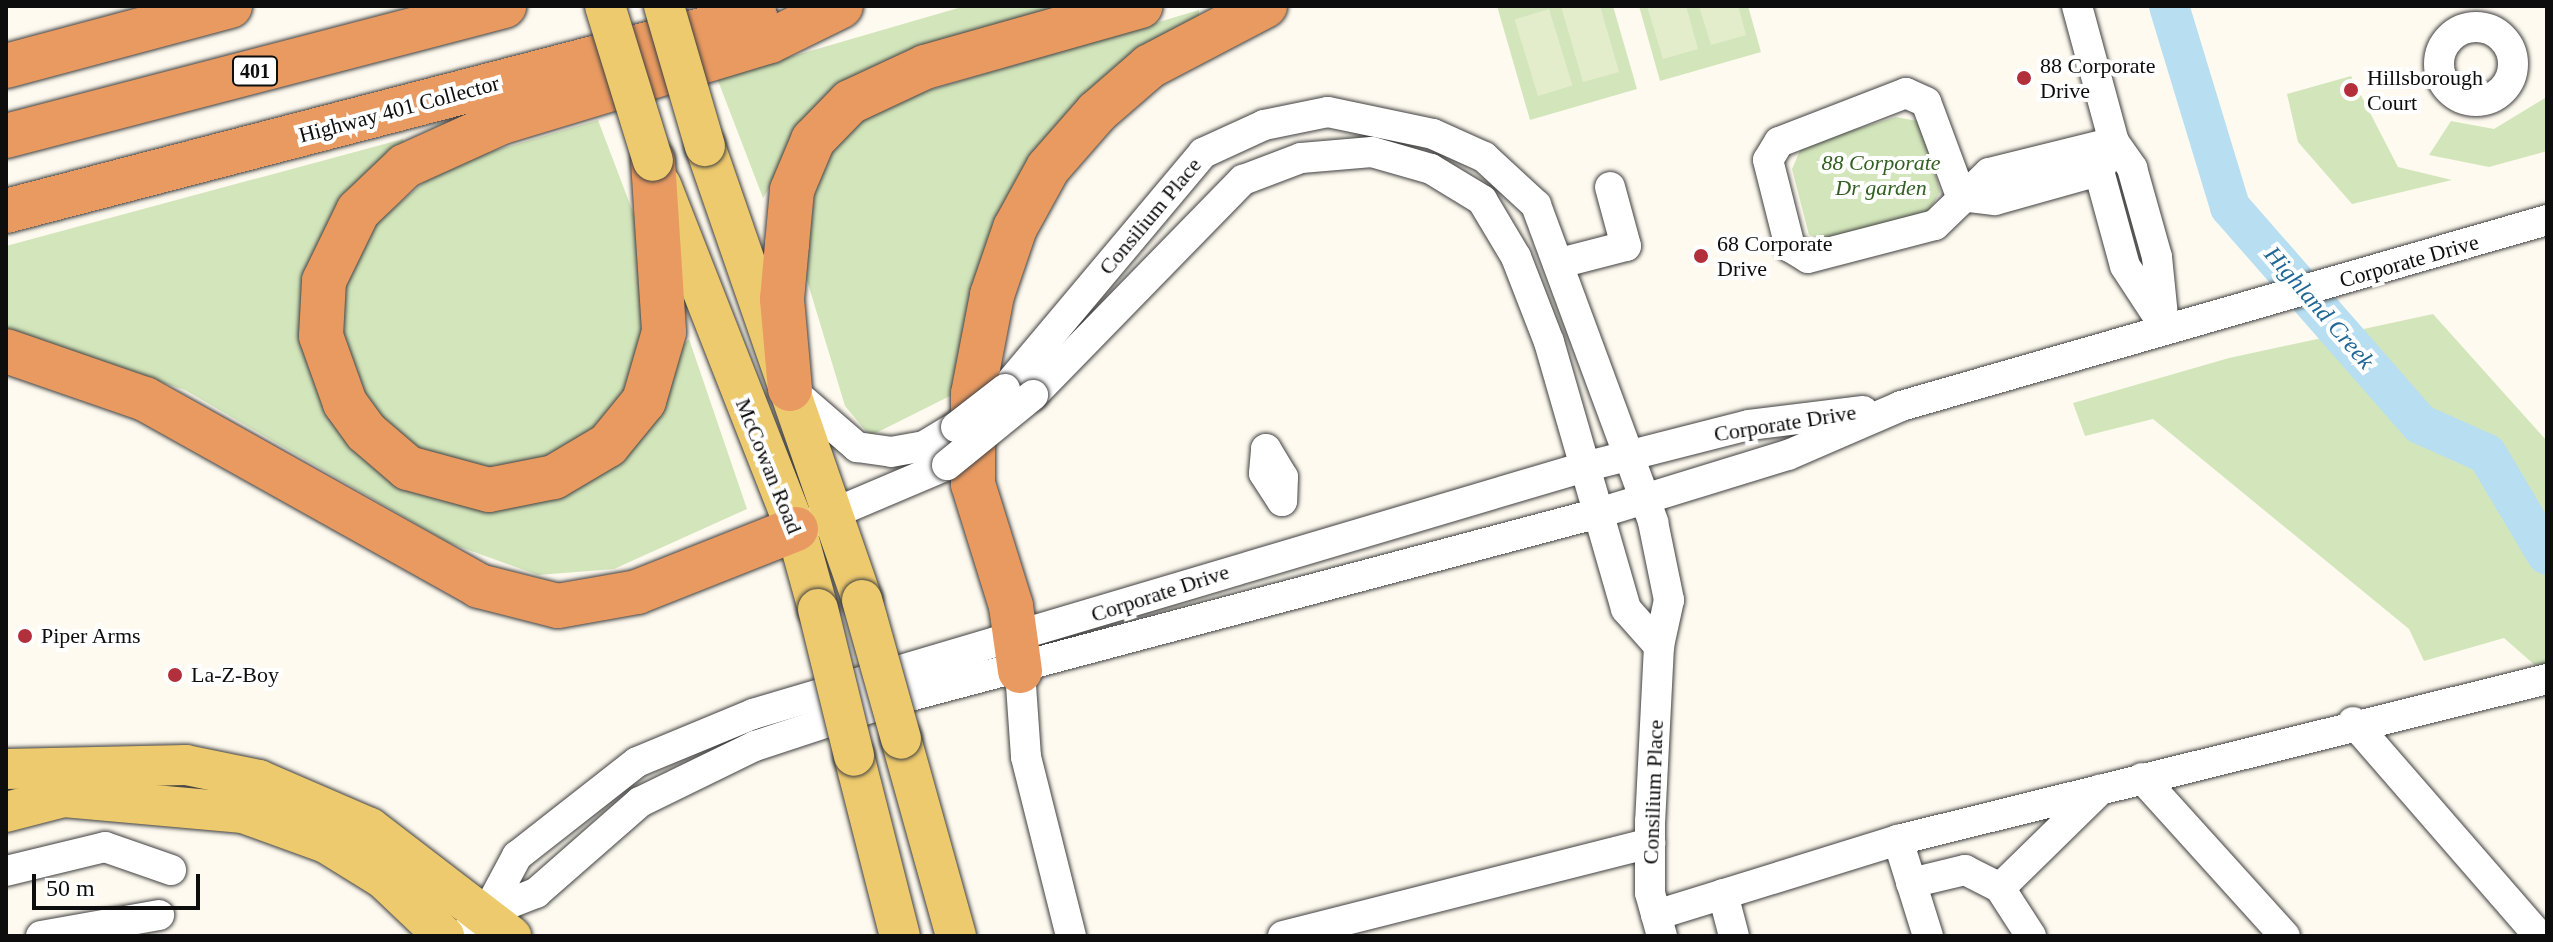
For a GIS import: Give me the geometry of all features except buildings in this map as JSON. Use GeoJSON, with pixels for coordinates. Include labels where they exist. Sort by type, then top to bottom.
{"type":"FeatureCollection","features":[{"type":"Feature","properties":{"kind":"highway"},"geometry":{"type":"LineString","coordinates":[[6,66],[230,6]]}},
{"type":"Feature","properties":{"kind":"highway","name":"401"},"geometry":{"type":"LineString","coordinates":[[6,136],[504,6]]}},
{"type":"Feature","properties":{"kind":"highway","name":"Highway 401 Collector"},"geometry":{"type":"LineString","coordinates":[[6,211],[792,6]]}},
{"type":"Feature","properties":{"kind":"highway"},"geometry":{"type":"LineString","coordinates":[[653,161],[664,332],[644,401],[608,445],[554,477],[489,490],[408,468],[366,432],[345,403],[321,336],[324,281],[358,211],[405,166],[502,122],[770,41],[841,6]]}},
{"type":"Feature","properties":{"kind":"highway"},"geometry":{"type":"LineString","coordinates":[[790,389],[782,299],[788,232],[792,190],[813,140],[850,102],[925,67],[1141,6]]}},
{"type":"Feature","properties":{"kind":"highway"},"geometry":{"type":"LineString","coordinates":[[1019,655],[973,484],[973,394],[992,295],[1015,228],[1048,168],[1097,112],[1150,66],[1265,6]]}},
{"type":"Feature","properties":{"kind":"highway"},"geometry":{"type":"LineString","coordinates":[[6,351],[145,399],[479,586],[558,606],[637,592],[816,521]]}},
{"type":"Feature","properties":{"kind":"main road","name":"McCowan Road"},"geometry":{"type":"LineString","coordinates":[[605,6],[653,161],[816,521],[862,600],[956,936]]}},
{"type":"Feature","properties":{"kind":"main road","name":"McCowan Road"},"geometry":{"type":"LineString","coordinates":[[664,6],[705,146],[790,389],[816,521],[818,609],[900,936]]}},
{"type":"Feature","properties":{"kind":"main road"},"geometry":{"type":"LineString","coordinates":[[6,769],[186,765],[259,780],[370,828],[487,928]]}},
{"type":"Feature","properties":{"kind":"main road"},"geometry":{"type":"LineString","coordinates":[[6,812],[64,797],[243,813],[326,843],[384,879],[444,936]]}},
{"type":"Feature","properties":{"kind":"street"},"geometry":{"type":"LineString","coordinates":[[2077,6],[2114,142],[2132,168],[2157,257],[2164,326]]}},
{"type":"Feature","properties":{"kind":"street"},"geometry":{"type":"LineString","coordinates":[[1961,196],[1926,102],[1906,93],[1779,142],[1768,160],[1790,247],[1808,258],[1935,225],[1961,196],[1989,173],[2114,142]]}},
{"type":"Feature","properties":{"kind":"street","name":"Consilium Place"},"geometry":{"type":"LineString","coordinates":[[790,389],[857,447],[891,452],[924,446],[1019,392],[1203,153],[1264,125],[1328,112],[1446,140],[1484,157],[1536,205],[1645,498],[1669,600],[1659,646],[1650,843],[1659,926]]}},
{"type":"Feature","properties":{"kind":"street"},"geometry":{"type":"LineString","coordinates":[[2114,142],[2099,171],[2125,266],[2164,326]]}},
{"type":"Feature","properties":{"kind":"street","name":"Consilium Place"},"geometry":{"type":"LineString","coordinates":[[816,521],[947,465],[1019,392],[1243,180],[1301,158],[1372,152],[1431,169],[1482,200],[1516,257],[1549,342],[1626,609],[1659,646]]}},
{"type":"Feature","properties":{"kind":"street"},"geometry":{"type":"LineString","coordinates":[[1961,196],[1995,200],[2099,171]]}},
{"type":"Feature","properties":{"kind":"street"},"geometry":{"type":"LineString","coordinates":[[1560,263],[1626,246],[1610,187]]}},
{"type":"Feature","properties":{"kind":"street","name":"Corporate Drive"},"geometry":{"type":"LineString","coordinates":[[487,928],[517,856],[637,762],[753,714],[1312,592],[1599,513],[1788,455],[1901,406],[2236,305],[2356,278],[2547,220]]}},
{"type":"Feature","properties":{"kind":"street","name":"Corporate Drive"},"geometry":{"type":"LineString","coordinates":[[1019,655],[1299,549],[1584,467],[1749,425],[1901,406]]}},
{"type":"Feature","properties":{"kind":"street"},"geometry":{"type":"LineString","coordinates":[[1299,549],[1312,592]]}},
{"type":"Feature","properties":{"kind":"street"},"geometry":{"type":"LineString","coordinates":[[1019,655],[1026,757],[1071,936]]}},
{"type":"Feature","properties":{"kind":"street"},"geometry":{"type":"LineString","coordinates":[[1659,926],[1723,894],[1898,840],[2353,722],[2547,679]]}},
{"type":"Feature","properties":{"kind":"street"},"geometry":{"type":"LineString","coordinates":[[2353,722],[2539,936]]}},
{"type":"Feature","properties":{"kind":"street"},"geometry":{"type":"LineString","coordinates":[[2142,778],[2285,936]]}},
{"type":"Feature","properties":{"kind":"street"},"geometry":{"type":"LineString","coordinates":[[2000,888],[2104,786]]}},
{"type":"Feature","properties":{"kind":"street"},"geometry":{"type":"LineString","coordinates":[[1898,840],[1928,936]]}},
{"type":"Feature","properties":{"kind":"street"},"geometry":{"type":"LineString","coordinates":[[1283,936],[1650,843]]}},
{"type":"Feature","properties":{"kind":"street"},"geometry":{"type":"LineString","coordinates":[[6,871],[105,847],[171,870]]}},
{"type":"Feature","properties":{"kind":"street"},"geometry":{"type":"LineString","coordinates":[[1911,883],[1965,870],[2000,888],[2031,936]]}},
{"type":"Feature","properties":{"kind":"street"},"geometry":{"type":"LineString","coordinates":[[1723,894],[1734,936]]}},
{"type":"Feature","properties":{"kind":"street"},"geometry":{"type":"LineString","coordinates":[[41,936],[159,915]]}},
{"type":"Feature","properties":{"kind":"green space"},"geometry":{"type":"Polygon","coordinates":[[[965,6],[1087,6],[818,111],[763,198],[717,78],[965,6]]]}},
{"type":"Feature","properties":{"kind":"green space"},"geometry":{"type":"Polygon","coordinates":[[[1497,6],[1613,6],[1637,89],[1530,120],[1497,6]]]}},
{"type":"Feature","properties":{"kind":"green space"},"geometry":{"type":"Polygon","coordinates":[[[1561,6],[1600,6],[1619,72],[1583,82],[1561,6]]]}},
{"type":"Feature","properties":{"kind":"green space"},"geometry":{"type":"Polygon","coordinates":[[[1639,6],[1748,6],[1761,52],[1660,81],[1639,6]]]}},
{"type":"Feature","properties":{"kind":"green space"},"geometry":{"type":"Polygon","coordinates":[[[1647,6],[1686,6],[1698,49],[1663,59],[1647,6]]]}},
{"type":"Feature","properties":{"kind":"green space"},"geometry":{"type":"Polygon","coordinates":[[[1699,6],[1738,6],[1746,35],[1711,45],[1699,6]]]}},
{"type":"Feature","properties":{"kind":"green space"},"geometry":{"type":"Polygon","coordinates":[[[1549,9],[1572,86],[1538,96],[1515,20],[1549,9]]]}},
{"type":"Feature","properties":{"kind":"green space"},"geometry":{"type":"Polygon","coordinates":[[[1199,10],[1199,20],[1114,77],[954,394],[870,436],[845,406],[806,277],[808,222],[827,147],[876,106],[1199,10]]]}},
{"type":"Feature","properties":{"kind":"green space"},"geometry":{"type":"Polygon","coordinates":[[[2351,76],[2398,167],[2452,180],[2352,204],[2298,142],[2287,94],[2351,76]]]}},
{"type":"Feature","properties":{"kind":"green space"},"geometry":{"type":"Polygon","coordinates":[[[2545,98],[2547,151],[2489,167],[2429,155],[2451,121],[2494,129],[2545,98]]]}},
{"type":"Feature","properties":{"kind":"green space","name":"88 Corporate Dr garden"},"geometry":{"type":"Polygon","coordinates":[[[1896,117],[1922,122],[1940,192],[1928,213],[1829,243],[1809,235],[1792,169],[1802,146],[1896,117]]]}},
{"type":"Feature","properties":{"kind":"green space"},"geometry":{"type":"Polygon","coordinates":[[[598,120],[639,228],[648,292],[639,365],[595,437],[531,466],[473,473],[412,454],[377,417],[343,359],[336,294],[363,234],[443,166],[598,120]]]}},
{"type":"Feature","properties":{"kind":"green space"},"geometry":{"type":"Polygon","coordinates":[[[403,139],[409,153],[306,304],[394,472],[544,486],[689,339],[747,509],[614,569],[538,575],[449,543],[185,390],[6,331],[6,246],[403,139]]]}},
{"type":"Feature","properties":{"kind":"green space"},"geometry":{"type":"Polygon","coordinates":[[[2433,314],[2547,441],[2547,676],[2504,638],[2424,661],[2409,629],[2153,419],[2085,436],[2073,403],[2229,358],[2433,314]]]}},
{"type":"Feature","properties":{"kind":"waterway","name":"Highland Creek"},"geometry":{"type":"LineString","coordinates":[[2169,6],[2230,207],[2420,424],[2487,454],[2547,555]]}},
{"type":"Feature","properties":{"kind":"place","name":"88 Corporate Drive"},"geometry":{"type":"Point","coordinates":[2024,78]}},
{"type":"Feature","properties":{"kind":"place","name":"Hillsborough Court"},"geometry":{"type":"Point","coordinates":[2351,90]}},
{"type":"Feature","properties":{"kind":"place","name":"68 Corporate Drive"},"geometry":{"type":"Point","coordinates":[1701,256]}},
{"type":"Feature","properties":{"kind":"place","name":"Piper Arms"},"geometry":{"type":"Point","coordinates":[25,636]}},
{"type":"Feature","properties":{"kind":"place","name":"La-Z-Boy"},"geometry":{"type":"Point","coordinates":[175,675]}}]}
